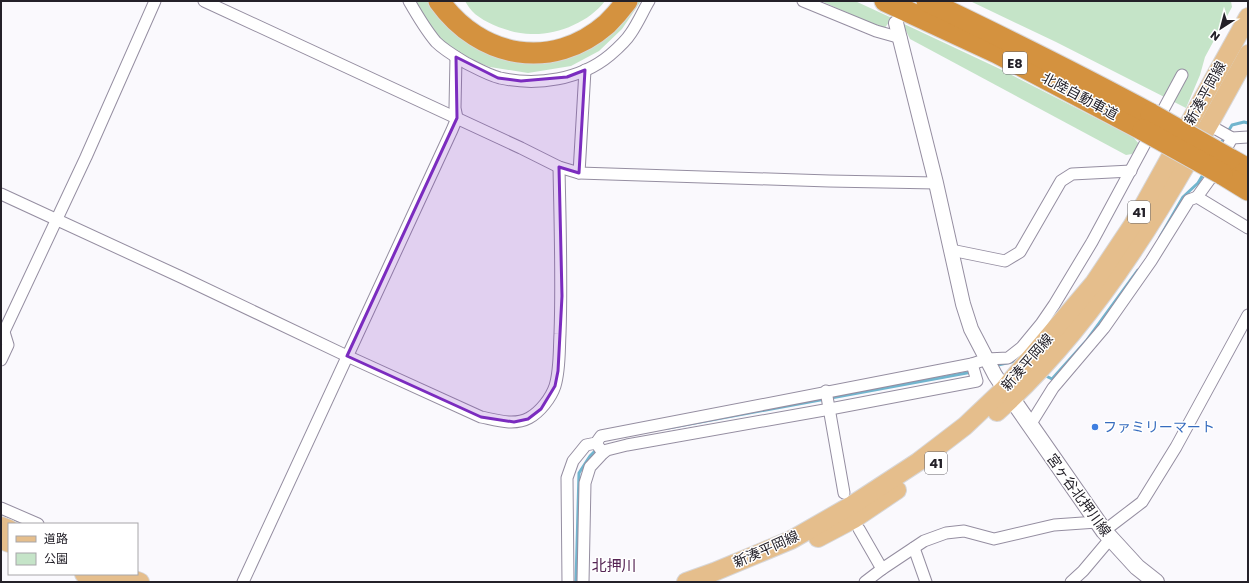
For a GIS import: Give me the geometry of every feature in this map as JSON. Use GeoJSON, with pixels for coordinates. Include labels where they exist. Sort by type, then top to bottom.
{"type":"FeatureCollection","features":[{"type":"Feature","properties":{"kind":"highway"},"geometry":{"type":"LineString","coordinates":[[439,1],[457,23],[481,40],[509,51],[539,53],[567,47],[582,41],[607,24],[627,1]]}},
{"type":"Feature","properties":{"kind":"highway"},"geometry":{"type":"LineString","coordinates":[[454,1],[472,22],[485,30],[511,40],[541,42],[570,35],[582,29],[595,20],[614,1]]}},
{"type":"Feature","properties":{"kind":"highway","name":"北陸自動車道"},"geometry":{"type":"LineString","coordinates":[[885,1],[1147,122],[1226,166],[1248,190]]}},
{"type":"Feature","properties":{"kind":"highway","name":"北陸自動車道"},"geometry":{"type":"LineString","coordinates":[[926,1],[1008,39],[1082,77],[1147,122]]}},
{"type":"Feature","properties":{"kind":"highway"},"geometry":{"type":"LineString","coordinates":[[945,1],[1057,60],[1082,77]]}},
{"type":"Feature","properties":{"kind":"highway","name":"北陸自動車道"},"geometry":{"type":"LineString","coordinates":[[1226,166],[1248,169]]}},
{"type":"Feature","properties":{"kind":"main road","name":"新湊平岡線"},"geometry":{"type":"LineString","coordinates":[[723,582],[788,553],[854,519],[930,468],[970,437],[1008,394],[1094,283],[1132,226],[1191,117],[1248,18]]}},
{"type":"Feature","properties":{"kind":"main road","name":"新湊平岡線"},"geometry":{"type":"LineString","coordinates":[[686,582],[791,540],[852,505],[918,462],[1008,394],[1033,379],[1123,266],[1183,171],[1248,54]]}},
{"type":"Feature","properties":{"kind":"main road","name":"宮ヶ谷北押川線"},"geometry":{"type":"LineString","coordinates":[[1008,394],[1104,531],[1137,567],[1156,582]]}},
{"type":"Feature","properties":{"kind":"main road"},"geometry":{"type":"LineString","coordinates":[[87,575],[106,582]]}},
{"type":"Feature","properties":{"kind":"main road"},"geometry":{"type":"LineString","coordinates":[[122,575],[140,582]]}},
{"type":"Feature","properties":{"kind":"street"},"geometry":{"type":"LineString","coordinates":[[1,360],[8,345],[2,334],[89,150],[155,1]]}},
{"type":"Feature","properties":{"kind":"street"},"geometry":{"type":"LineString","coordinates":[[204,1],[521,148],[559,168],[579,173],[828,182],[936,183]]}},
{"type":"Feature","properties":{"kind":"street"},"geometry":{"type":"LineString","coordinates":[[409,1],[420,21],[437,42],[456,57],[498,78],[521,81],[542,81],[567,77],[585,70],[609,55],[631,34],[649,1]]}},
{"type":"Feature","properties":{"kind":"street"},"geometry":{"type":"LineString","coordinates":[[803,1],[876,31],[901,38]]}},
{"type":"Feature","properties":{"kind":"street"},"geometry":{"type":"LineString","coordinates":[[896,23],[901,38],[936,183],[965,310],[971,329],[987,360],[1008,394]]}},
{"type":"Feature","properties":{"kind":"street"},"geometry":{"type":"LineString","coordinates":[[243,582],[457,118],[455,108],[456,57]]}},
{"type":"Feature","properties":{"kind":"street"},"geometry":{"type":"LineString","coordinates":[[579,173],[585,70]]}},
{"type":"Feature","properties":{"kind":"street"},"geometry":{"type":"LineString","coordinates":[[568,582],[567,478],[573,461],[586,446],[596,443],[601,436],[826,391],[972,365],[987,360],[1008,358],[1022,347],[1054,305],[1092,242],[1182,75]]}},
{"type":"Feature","properties":{"kind":"street"},"geometry":{"type":"LineString","coordinates":[[1208,125],[1232,138],[1248,137]]}},
{"type":"Feature","properties":{"kind":"street"},"geometry":{"type":"LineString","coordinates":[[1030,425],[1053,388],[1104,328],[1151,261],[1189,200],[1197,197],[1210,179],[1232,138]]}},
{"type":"Feature","properties":{"kind":"street"},"geometry":{"type":"LineString","coordinates":[[1,194],[481,417],[499,421],[514,422],[528,418],[541,408],[555,386],[558,371],[562,296],[559,168]]}},
{"type":"Feature","properties":{"kind":"street"},"geometry":{"type":"LineString","coordinates":[[951,250],[1005,261],[1020,252],[1061,181],[1072,174],[1131,171]]}},
{"type":"Feature","properties":{"kind":"street"},"geometry":{"type":"LineString","coordinates":[[1197,197],[1248,228]]}},
{"type":"Feature","properties":{"kind":"street"},"geometry":{"type":"LineString","coordinates":[[1071,582],[1083,571],[1104,531],[1142,502],[1176,447],[1248,315]]}},
{"type":"Feature","properties":{"kind":"street"},"geometry":{"type":"LineString","coordinates":[[583,582],[585,483],[590,467],[607,450],[627,445],[977,381],[972,365]]}},
{"type":"Feature","properties":{"kind":"street"},"geometry":{"type":"LineString","coordinates":[[826,391],[844,492]]}},
{"type":"Feature","properties":{"kind":"street"},"geometry":{"type":"LineString","coordinates":[[596,443],[603,453]]}},
{"type":"Feature","properties":{"kind":"street"},"geometry":{"type":"LineString","coordinates":[[1,508],[36,523]]}},
{"type":"Feature","properties":{"kind":"street"},"geometry":{"type":"LineString","coordinates":[[865,582],[924,541],[946,533],[964,531],[994,539],[1013,536],[1054,525],[1104,531]]}},
{"type":"Feature","properties":{"kind":"street"},"geometry":{"type":"LineString","coordinates":[[859,529],[882,569]]}},
{"type":"Feature","properties":{"kind":"street"},"geometry":{"type":"LineString","coordinates":[[914,548],[926,582]]}},
{"type":"Feature","properties":{"kind":"highlighted area"},"geometry":{"type":"Polygon","coordinates":[[[456,57],[498,78],[521,81],[567,77],[585,70],[579,173],[559,167],[562,296],[558,371],[555,386],[541,409],[528,419],[514,422],[481,417],[347,356],[457,118],[456,57]]]}},
{"type":"Feature","properties":{"kind":"green space"},"geometry":{"type":"Polygon","coordinates":[[[414,1],[431,1],[458,32],[576,53],[595,46],[612,30],[637,1],[641,1],[622,29],[599,51],[571,66],[528,73],[490,67],[471,60],[448,46],[436,35],[414,1]]]}},
{"type":"Feature","properties":{"kind":"green space"},"geometry":{"type":"Polygon","coordinates":[[[465,1],[605,1],[590,15],[572,26],[562,30],[541,34],[524,34],[491,24],[477,16],[465,1]]]}},
{"type":"Feature","properties":{"kind":"green space"},"geometry":{"type":"Polygon","coordinates":[[[821,1],[855,1],[892,18],[884,29],[821,1]]]}},
{"type":"Feature","properties":{"kind":"green space"},"geometry":{"type":"Polygon","coordinates":[[[970,1],[1231,1],[1232,7],[1205,57],[1200,75],[1186,108],[1056,42],[970,1]]]}},
{"type":"Feature","properties":{"kind":"green space"},"geometry":{"type":"Polygon","coordinates":[[[902,23],[1000,69],[1133,137],[1140,145],[1132,154],[1126,155],[910,39],[902,23]]]}},
{"type":"Feature","properties":{"kind":"waterway"},"geometry":{"type":"LineString","coordinates":[[1220,145],[1232,125],[1244,122],[1248,123]]}},
{"type":"Feature","properties":{"kind":"waterway"},"geometry":{"type":"LineString","coordinates":[[1160,237],[1183,197],[1198,183],[1204,173]]}},
{"type":"Feature","properties":{"kind":"waterway"},"geometry":{"type":"LineString","coordinates":[[1044,375],[1052,379],[1087,340],[1138,270]]}},
{"type":"Feature","properties":{"kind":"waterway"},"geometry":{"type":"LineString","coordinates":[[994,366],[1015,361],[1019,363]]}},
{"type":"Feature","properties":{"kind":"waterway"},"geometry":{"type":"LineString","coordinates":[[668,428],[972,372]]}},
{"type":"Feature","properties":{"kind":"waterway"},"geometry":{"type":"LineString","coordinates":[[576,582],[579,473],[590,456],[597,449]]}},
{"type":"Feature","properties":{"kind":"place","name":"ファミリーマート"},"geometry":{"type":"Point","coordinates":[1095,427]}},
{"type":"Feature","properties":{"kind":"district","name":"北押川"},"geometry":{"type":"Point","coordinates":[614,566]}}]}
